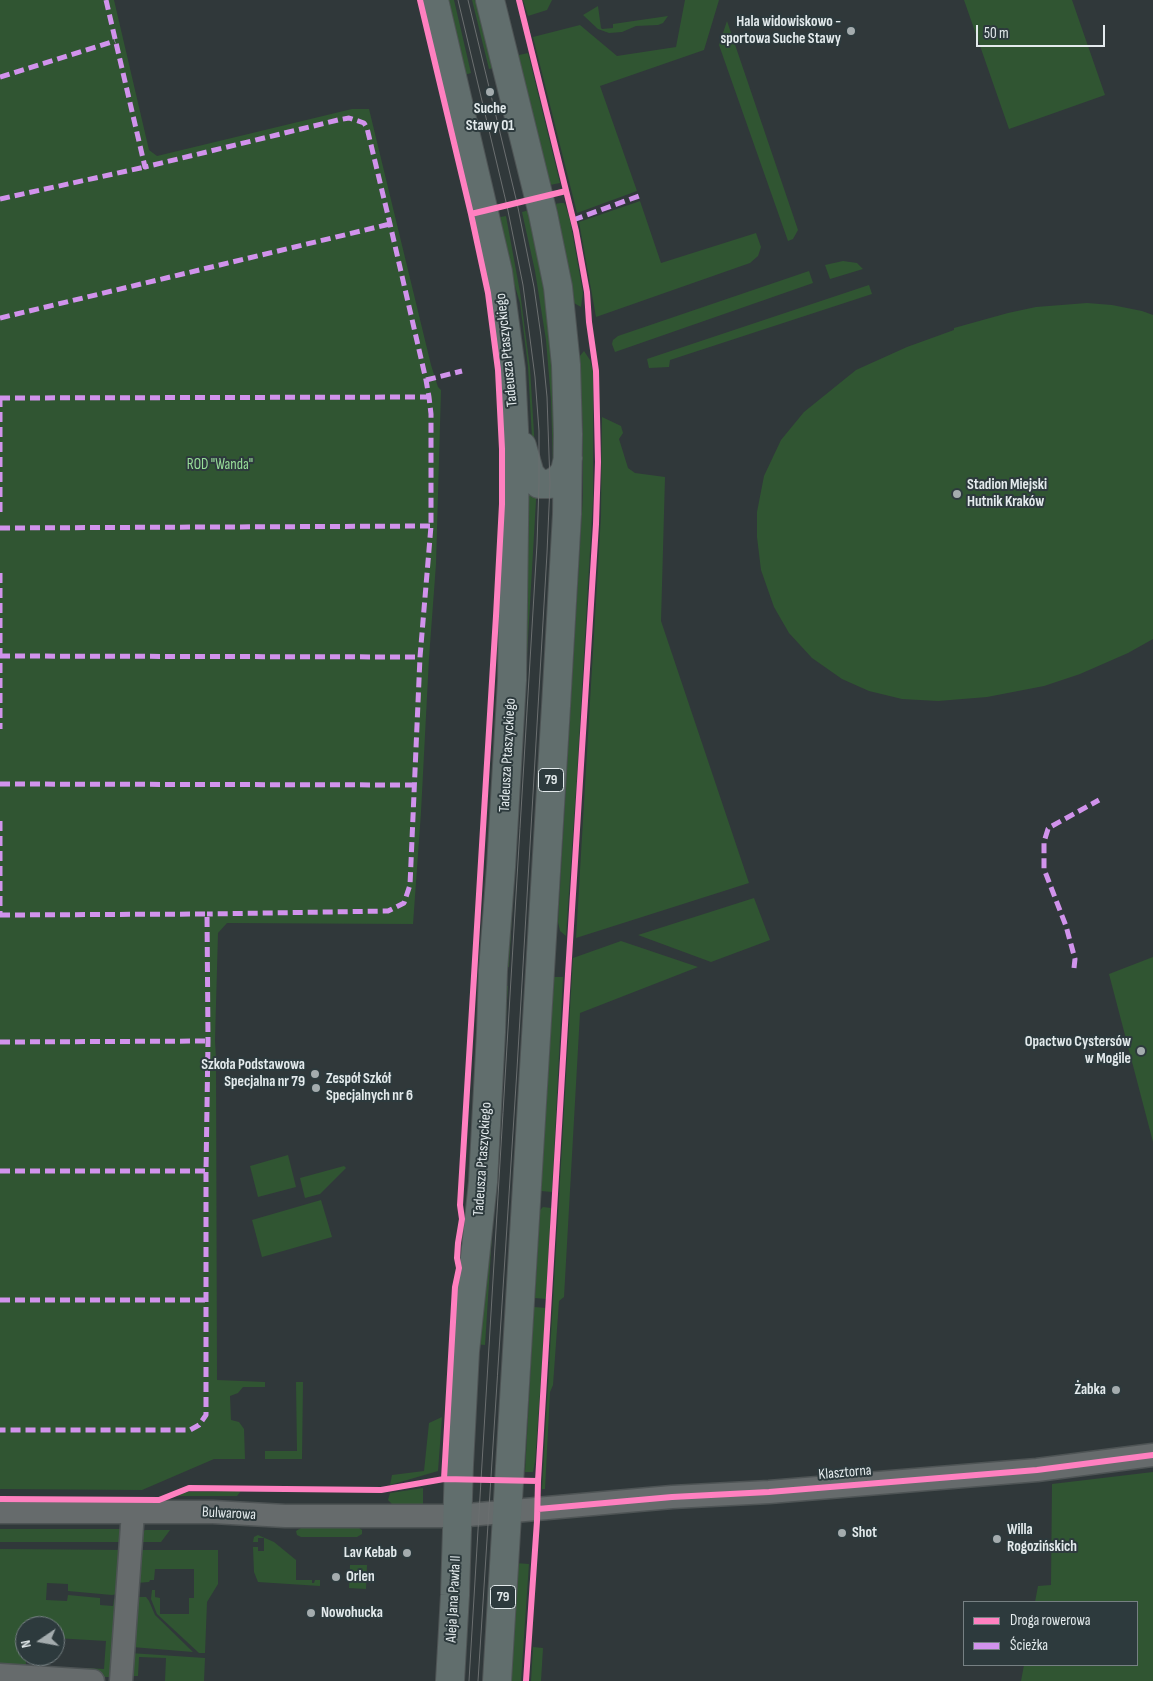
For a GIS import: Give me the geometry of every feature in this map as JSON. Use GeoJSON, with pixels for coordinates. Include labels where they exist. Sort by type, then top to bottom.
{"type":"FeatureCollection","features":[{"type":"Feature","properties":{"kind":"main road","name":"Tadeusza Ptaszyckiego"},"geometry":{"type":"LineString","coordinates":[[434,0],[498,272],[509,350],[515,413],[515,583],[512,680],[502,867],[493,970],[483,1182],[465,1351],[457,1516]]}},
{"type":"Feature","properties":{"kind":"main road","name":"79"},"geometry":{"type":"LineString","coordinates":[[490,0],[543,214],[558,287],[566,365],[568,458],[567,514],[556,706],[497,1681]]}},
{"type":"Feature","properties":{"kind":"main road"},"geometry":{"type":"LineString","coordinates":[[515,413],[530,474],[536,482],[545,484],[558,481],[565,471],[568,458]]}},
{"type":"Feature","properties":{"kind":"main road","name":"Aleja Jana Pawła II"},"geometry":{"type":"LineString","coordinates":[[450,1681],[457,1516]]}},
{"type":"Feature","properties":{"kind":"street","name":"Klasztorna"},"geometry":{"type":"LineString","coordinates":[[457,1516],[639,1500],[769,1492],[1037,1470],[1153,1456]]}},
{"type":"Feature","properties":{"kind":"street","name":"Bulwarowa"},"geometry":{"type":"LineString","coordinates":[[0,1512],[213,1512],[285,1516],[457,1516]]}},
{"type":"Feature","properties":{"kind":"street"},"geometry":{"type":"LineString","coordinates":[[121,1681],[133,1512]]}},
{"type":"Feature","properties":{"kind":"street"},"geometry":{"type":"LineString","coordinates":[[0,1675],[93,1681]]}},
{"type":"Feature","properties":{"kind":"green space","name":"ROD \"Wanda\""},"geometry":{"type":"Polygon","coordinates":[[[0,0],[114,0],[149,150],[157,156],[352,109],[369,109],[431,365],[438,387],[441,390],[436,564],[413,924],[227,923],[218,933],[215,1040],[217,1380],[265,1382],[265,1387],[243,1387],[238,1393],[230,1396],[231,1420],[239,1422],[244,1429],[245,1459],[214,1459],[142,1490],[0,1489],[0,0]]]}},
{"type":"Feature","properties":{"kind":"green space"},"geometry":{"type":"Polygon","coordinates":[[[443,0],[454,0],[471,73],[461,76],[443,0]]]}},
{"type":"Feature","properties":{"kind":"green space"},"geometry":{"type":"Polygon","coordinates":[[[472,0],[479,0],[497,67],[489,69],[472,0]]]}},
{"type":"Feature","properties":{"kind":"green space"},"geometry":{"type":"Polygon","coordinates":[[[523,0],[552,0],[547,10],[528,16],[523,0]]]}},
{"type":"Feature","properties":{"kind":"green space"},"geometry":{"type":"Polygon","coordinates":[[[685,0],[719,0],[704,50],[600,86],[637,191],[577,213],[533,37],[580,25],[617,56],[676,47],[685,0]]]}},
{"type":"Feature","properties":{"kind":"green space"},"geometry":{"type":"Polygon","coordinates":[[[964,0],[1072,0],[1105,95],[1009,129],[964,0]]]}},
{"type":"Feature","properties":{"kind":"green space"},"geometry":{"type":"Polygon","coordinates":[[[598,6],[602,29],[613,28],[613,24],[668,16],[663,23],[658,25],[636,26],[622,32],[609,33],[598,29],[583,15],[598,6]]]}},
{"type":"Feature","properties":{"kind":"green space"},"geometry":{"type":"Polygon","coordinates":[[[727,21],[798,230],[793,239],[788,241],[719,45],[727,21]]]}},
{"type":"Feature","properties":{"kind":"green space"},"geometry":{"type":"Polygon","coordinates":[[[528,53],[560,183],[550,185],[518,57],[528,53]]]}},
{"type":"Feature","properties":{"kind":"green space"},"geometry":{"type":"Polygon","coordinates":[[[640,201],[661,263],[756,233],[761,247],[758,256],[750,263],[596,317],[579,222],[640,201]]]}},
{"type":"Feature","properties":{"kind":"green space"},"geometry":{"type":"Polygon","coordinates":[[[564,203],[570,220],[583,293],[581,307],[574,303],[555,204],[564,203]]]}},
{"type":"Feature","properties":{"kind":"green space"},"geometry":{"type":"Polygon","coordinates":[[[533,209],[544,261],[558,430],[553,466],[551,400],[546,340],[535,271],[522,212],[533,209]]]}},
{"type":"Feature","properties":{"kind":"green space"},"geometry":{"type":"Polygon","coordinates":[[[506,216],[520,292],[530,368],[536,466],[533,456],[528,366],[520,303],[495,218],[506,216]]]}},
{"type":"Feature","properties":{"kind":"green space"},"geometry":{"type":"Polygon","coordinates":[[[843,261],[857,263],[863,269],[830,279],[825,265],[843,261]]]}},
{"type":"Feature","properties":{"kind":"green space"},"geometry":{"type":"Polygon","coordinates":[[[809,271],[813,283],[615,352],[612,344],[613,340],[618,336],[809,271]]]}},
{"type":"Feature","properties":{"kind":"green space"},"geometry":{"type":"Polygon","coordinates":[[[869,285],[872,294],[670,360],[669,367],[649,368],[647,359],[869,285]]]}},
{"type":"Feature","properties":{"kind":"green space","name":"Stadion Miejski Hutnik Kraków"},"geometry":{"type":"Polygon","coordinates":[[[1087,303],[1112,305],[1153,315],[1153,639],[1128,653],[1080,674],[1044,686],[987,697],[938,701],[902,699],[869,691],[842,679],[812,658],[789,633],[774,607],[761,570],[757,537],[757,512],[764,476],[781,440],[804,412],[856,370],[907,347],[954,330],[954,328],[1008,313],[1036,307],[1087,303]]]}},
{"type":"Feature","properties":{"kind":"green space"},"geometry":{"type":"Polygon","coordinates":[[[584,351],[590,360],[593,371],[593,499],[566,936],[560,931],[558,922],[583,495],[583,429],[579,357],[584,351]]]}},
{"type":"Feature","properties":{"kind":"green space"},"geometry":{"type":"Polygon","coordinates":[[[602,417],[621,426],[623,433],[619,439],[628,468],[635,473],[665,477],[661,621],[749,883],[576,938],[601,516],[602,417]]]}},
{"type":"Feature","properties":{"kind":"green space"},"geometry":{"type":"Polygon","coordinates":[[[526,495],[536,495],[536,500],[509,967],[502,967],[526,495]]]}},
{"type":"Feature","properties":{"kind":"green space"},"geometry":{"type":"Polygon","coordinates":[[[754,898],[770,940],[711,962],[638,935],[754,898]]]}},
{"type":"Feature","properties":{"kind":"green space"},"geometry":{"type":"Polygon","coordinates":[[[621,941],[698,967],[580,1013],[564,1297],[559,1301],[553,1385],[550,1392],[545,1489],[542,1489],[573,958],[621,941]]]}},
{"type":"Feature","properties":{"kind":"green space","name":"Opactwo Cystersów w Mogile"},"geometry":{"type":"Polygon","coordinates":[[[1153,957],[1153,1142],[1109,974],[1153,957]]]}},
{"type":"Feature","properties":{"kind":"green space"},"geometry":{"type":"Polygon","coordinates":[[[554,977],[563,977],[552,1192],[541,1191],[554,977]]]}},
{"type":"Feature","properties":{"kind":"green space"},"geometry":{"type":"Polygon","coordinates":[[[501,986],[508,986],[485,1345],[475,1344],[501,986]]]}},
{"type":"Feature","properties":{"kind":"green space"},"geometry":{"type":"Polygon","coordinates":[[[288,1155],[296,1187],[258,1197],[250,1166],[288,1155]]]}},
{"type":"Feature","properties":{"kind":"green space"},"geometry":{"type":"Polygon","coordinates":[[[344,1166],[346,1168],[320,1194],[305,1198],[300,1178],[344,1166]]]}},
{"type":"Feature","properties":{"kind":"green space"},"geometry":{"type":"Polygon","coordinates":[[[321,1200],[332,1237],[262,1257],[252,1220],[321,1200]]]}},
{"type":"Feature","properties":{"kind":"green space"},"geometry":{"type":"Polygon","coordinates":[[[543,1207],[551,1208],[546,1299],[535,1298],[540,1210],[543,1207]]]}},
{"type":"Feature","properties":{"kind":"green space"},"geometry":{"type":"Polygon","coordinates":[[[534,1307],[546,1308],[535,1462],[533,1472],[525,1472],[534,1307]]]}},
{"type":"Feature","properties":{"kind":"green space"},"geometry":{"type":"Polygon","coordinates":[[[296,1382],[303,1382],[302,1459],[265,1459],[265,1451],[297,1451],[296,1382]]]}},
{"type":"Feature","properties":{"kind":"green space"},"geometry":{"type":"Polygon","coordinates":[[[442,1417],[438,1471],[390,1485],[392,1475],[424,1471],[429,1423],[442,1417]]]}},
{"type":"Feature","properties":{"kind":"green space"},"geometry":{"type":"Polygon","coordinates":[[[1153,1472],[1153,1681],[1021,1681],[1024,1666],[1138,1666],[1138,1601],[1035,1601],[1038,1586],[1051,1585],[1052,1484],[1153,1472]]]}},
{"type":"Feature","properties":{"kind":"green space"},"geometry":{"type":"Polygon","coordinates":[[[423,1488],[423,1504],[392,1504],[388,1500],[390,1493],[423,1488]]]}},
{"type":"Feature","properties":{"kind":"green space"},"geometry":{"type":"Polygon","coordinates":[[[241,1491],[237,1496],[175,1496],[188,1492],[241,1491]]]}},
{"type":"Feature","properties":{"kind":"green space"},"geometry":{"type":"Polygon","coordinates":[[[301,1528],[359,1528],[362,1530],[362,1534],[357,1537],[301,1537],[297,1535],[296,1531],[301,1528]]]}},
{"type":"Feature","properties":{"kind":"green space"},"geometry":{"type":"Polygon","coordinates":[[[0,1529],[120,1529],[125,1534],[125,1542],[0,1542],[0,1529]]]}},
{"type":"Feature","properties":{"kind":"green space"},"geometry":{"type":"Polygon","coordinates":[[[145,1530],[170,1530],[161,1542],[138,1542],[141,1533],[145,1530]]]}},
{"type":"Feature","properties":{"kind":"green space"},"geometry":{"type":"Polygon","coordinates":[[[258,1535],[274,1542],[296,1560],[296,1580],[312,1580],[312,1583],[314,1583],[315,1580],[320,1580],[320,1586],[258,1582],[254,1572],[253,1547],[258,1547],[258,1551],[264,1551],[264,1538],[258,1538],[258,1542],[253,1542],[254,1537],[258,1535]]]}},
{"type":"Feature","properties":{"kind":"green space"},"geometry":{"type":"Polygon","coordinates":[[[0,1549],[126,1550],[123,1593],[112,1595],[68,1591],[68,1584],[47,1583],[46,1600],[67,1601],[68,1595],[100,1598],[100,1605],[113,1606],[114,1599],[124,1597],[112,1677],[86,1677],[86,1668],[104,1669],[106,1641],[65,1639],[65,1616],[15,1616],[15,1666],[43,1666],[42,1674],[0,1671],[0,1549]]]}},
{"type":"Feature","properties":{"kind":"green space"},"geometry":{"type":"Polygon","coordinates":[[[138,1550],[218,1550],[218,1584],[207,1602],[205,1653],[199,1653],[157,1614],[151,1599],[152,1590],[155,1590],[155,1597],[160,1598],[160,1614],[189,1614],[189,1598],[194,1598],[194,1569],[155,1569],[154,1580],[136,1583],[138,1550]]]}},
{"type":"Feature","properties":{"kind":"green space"},"geometry":{"type":"Polygon","coordinates":[[[515,1563],[529,1564],[521,1681],[507,1681],[515,1563]]]}},
{"type":"Feature","properties":{"kind":"green space"},"geometry":{"type":"Polygon","coordinates":[[[350,1565],[367,1565],[366,1589],[349,1588],[350,1565]]]}},
{"type":"Feature","properties":{"kind":"green space"},"geometry":{"type":"Polygon","coordinates":[[[135,1597],[146,1597],[155,1615],[193,1652],[132,1647],[135,1597]]]}},
{"type":"Feature","properties":{"kind":"green space"},"geometry":{"type":"Polygon","coordinates":[[[533,1647],[543,1648],[541,1681],[531,1681],[533,1647]]]}},
{"type":"Feature","properties":{"kind":"green space"},"geometry":{"type":"Polygon","coordinates":[[[130,1653],[205,1658],[204,1681],[165,1681],[166,1658],[139,1657],[138,1676],[129,1676],[130,1653]]]}},
{"type":"Feature","properties":{"kind":"tram line"},"geometry":{"type":"LineString","coordinates":[[458,0],[507,206],[523,285],[535,377],[539,431],[537,544],[469,1681]]}},
{"type":"Feature","properties":{"kind":"tram line"},"geometry":{"type":"LineString","coordinates":[[468,0],[517,203],[534,287],[547,397],[550,484],[517,1069],[478,1681]]}},
{"type":"Feature","properties":{"kind":"marked path"},"geometry":{"type":"LineString","coordinates":[[106,0],[145,167],[338,120],[349,118],[364,123],[367,128],[426,380],[431,414],[431,526],[420,657],[410,885],[404,903],[388,911],[207,914]]}},
{"type":"Feature","properties":{"kind":"marked path"},"geometry":{"type":"LineString","coordinates":[[0,77],[115,41]]}},
{"type":"Feature","properties":{"kind":"marked path"},"geometry":{"type":"LineString","coordinates":[[0,199],[145,167]]}},
{"type":"Feature","properties":{"kind":"marked path"},"geometry":{"type":"LineString","coordinates":[[573,220],[639,196]]}},
{"type":"Feature","properties":{"kind":"marked path"},"geometry":{"type":"LineString","coordinates":[[0,318],[390,224]]}},
{"type":"Feature","properties":{"kind":"marked path"},"geometry":{"type":"LineString","coordinates":[[426,380],[462,371]]}},
{"type":"Feature","properties":{"kind":"marked path"},"geometry":{"type":"LineString","coordinates":[[0,398],[429,397]]}},
{"type":"Feature","properties":{"kind":"marked path"},"geometry":{"type":"LineString","coordinates":[[0,398],[0,512]]}},
{"type":"Feature","properties":{"kind":"marked path"},"geometry":{"type":"LineString","coordinates":[[0,528],[431,526]]}},
{"type":"Feature","properties":{"kind":"marked path"},"geometry":{"type":"LineString","coordinates":[[0,573],[0,729]]}},
{"type":"Feature","properties":{"kind":"marked path"},"geometry":{"type":"LineString","coordinates":[[0,656],[420,657]]}},
{"type":"Feature","properties":{"kind":"marked path"},"geometry":{"type":"LineString","coordinates":[[0,784],[414,785]]}},
{"type":"Feature","properties":{"kind":"marked path"},"geometry":{"type":"LineString","coordinates":[[1074,968],[1075,959],[1066,926],[1044,869],[1044,842],[1048,829],[1099,800]]}},
{"type":"Feature","properties":{"kind":"marked path"},"geometry":{"type":"LineString","coordinates":[[0,821],[0,915]]}},
{"type":"Feature","properties":{"kind":"marked path"},"geometry":{"type":"LineString","coordinates":[[0,915],[207,914],[208,1041],[206,1415],[199,1425],[190,1430],[0,1430]]}},
{"type":"Feature","properties":{"kind":"marked path"},"geometry":{"type":"LineString","coordinates":[[0,1042],[208,1041]]}},
{"type":"Feature","properties":{"kind":"marked path"},"geometry":{"type":"LineString","coordinates":[[0,1171],[206,1171]]}},
{"type":"Feature","properties":{"kind":"marked path"},"geometry":{"type":"LineString","coordinates":[[0,1300],[206,1300]]}},
{"type":"Feature","properties":{"kind":"cycle path"},"geometry":{"type":"LineString","coordinates":[[420,0],[488,293],[498,370],[502,449],[502,504],[496,616],[460,1205],[462,1219],[458,1243],[457,1258],[459,1268],[455,1287],[444,1479]]}},
{"type":"Feature","properties":{"kind":"cycle path"},"geometry":{"type":"LineString","coordinates":[[519,0],[576,231],[587,292],[596,371],[598,462],[596,524],[526,1681]]}},
{"type":"Feature","properties":{"kind":"cycle path"},"geometry":{"type":"LineString","coordinates":[[471,214],[566,191]]}},
{"type":"Feature","properties":{"kind":"cycle path"},"geometry":{"type":"LineString","coordinates":[[538,1509],[672,1497],[769,1492],[1037,1470],[1153,1455]]}},
{"type":"Feature","properties":{"kind":"cycle path"},"geometry":{"type":"LineString","coordinates":[[0,1499],[159,1500],[189,1488],[381,1490],[444,1479],[538,1481]]}},
{"type":"Feature","properties":{"kind":"place","name":"Hala widowiskowo - sportowa Suche Stawy"},"geometry":{"type":"Point","coordinates":[851,31]}},
{"type":"Feature","properties":{"kind":"place","name":"Suche Stawy 01"},"geometry":{"type":"Point","coordinates":[490,92]}},
{"type":"Feature","properties":{"kind":"place","name":"Stadion Miejski Hutnik Kraków"},"geometry":{"type":"Point","coordinates":[957,494]}},
{"type":"Feature","properties":{"kind":"place","name":"Opactwo Cystersów w Mogile"},"geometry":{"type":"Point","coordinates":[1141,1051]}},
{"type":"Feature","properties":{"kind":"place","name":"Szkoła Podstawowa Specjalna nr 79"},"geometry":{"type":"Point","coordinates":[315,1074]}},
{"type":"Feature","properties":{"kind":"place","name":"Zespół Szkół Specjalnych nr 6"},"geometry":{"type":"Point","coordinates":[316,1088]}},
{"type":"Feature","properties":{"kind":"place","name":"Żabka"},"geometry":{"type":"Point","coordinates":[1116,1390]}},
{"type":"Feature","properties":{"kind":"place","name":"Shot"},"geometry":{"type":"Point","coordinates":[842,1533]}},
{"type":"Feature","properties":{"kind":"place","name":"Willa Rogozińskich"},"geometry":{"type":"Point","coordinates":[997,1539]}},
{"type":"Feature","properties":{"kind":"place","name":"Lav Kebab"},"geometry":{"type":"Point","coordinates":[407,1553]}},
{"type":"Feature","properties":{"kind":"place","name":"Orlen"},"geometry":{"type":"Point","coordinates":[336,1577]}},
{"type":"Feature","properties":{"kind":"place","name":"Nowohucka"},"geometry":{"type":"Point","coordinates":[311,1613]}}]}
